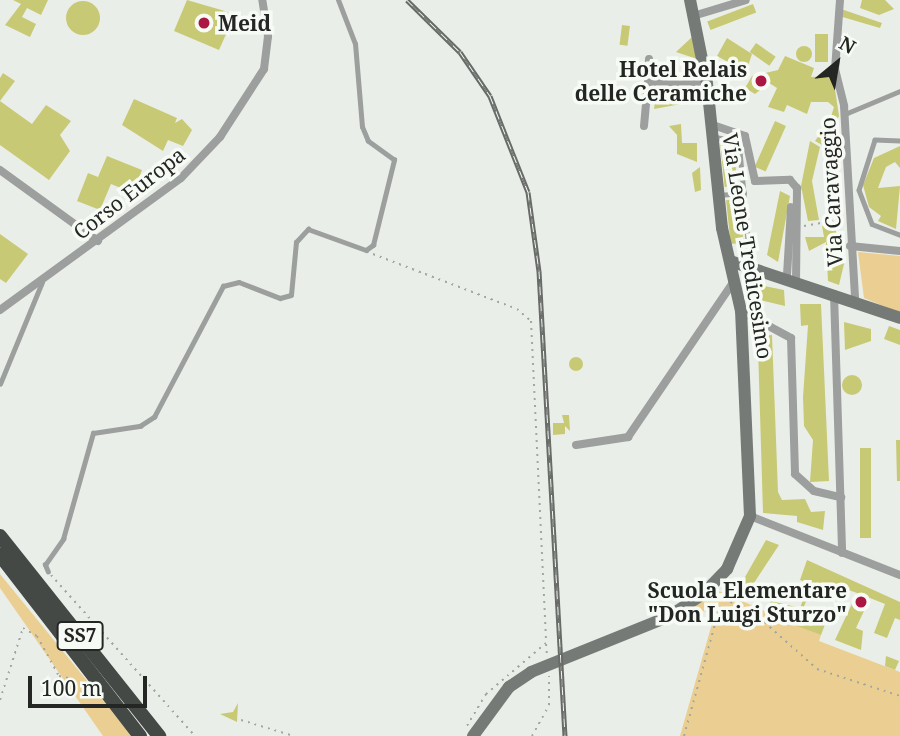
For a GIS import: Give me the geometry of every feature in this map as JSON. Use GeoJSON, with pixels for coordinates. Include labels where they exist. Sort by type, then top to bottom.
{"type":"FeatureCollection","features":[{"type":"Feature","properties":{"kind":"highway","name":"SS7"},"geometry":{"type":"LineString","coordinates":[[0,536],[159,736]]}},
{"type":"Feature","properties":{"kind":"highway","name":"SS7"},"geometry":{"type":"LineString","coordinates":[[0,555],[140,736]]}},
{"type":"Feature","properties":{"kind":"street","name":"Corso Europa"},"geometry":{"type":"LineString","coordinates":[[0,310],[181,178],[249,100],[264,69],[268,36],[262,0]]}},
{"type":"Feature","properties":{"kind":"street","name":"Via Leone Tredicesimo"},"geometry":{"type":"LineString","coordinates":[[473,736],[509,687],[541,668],[668,617],[727,569],[750,516],[741,311],[718,195],[707,84],[690,0]]}},
{"type":"Feature","properties":{"kind":"street"},"geometry":{"type":"LineString","coordinates":[[693,16],[746,0]]}},
{"type":"Feature","properties":{"kind":"street","name":"Via Caravaggio"},"geometry":{"type":"LineString","coordinates":[[840,0],[835,69],[844,115],[848,218],[855,299]]}},
{"type":"Feature","properties":{"kind":"street"},"geometry":{"type":"LineString","coordinates":[[644,126],[649,59]]}},
{"type":"Feature","properties":{"kind":"street"},"geometry":{"type":"LineString","coordinates":[[648,82],[707,84]]}},
{"type":"Feature","properties":{"kind":"street"},"geometry":{"type":"LineString","coordinates":[[711,130],[745,136],[755,181],[793,182],[799,228],[791,277]]}},
{"type":"Feature","properties":{"kind":"street"},"geometry":{"type":"LineString","coordinates":[[0,170],[98,241]]}},
{"type":"Feature","properties":{"kind":"street"},"geometry":{"type":"LineString","coordinates":[[791,207],[791,277]]}},
{"type":"Feature","properties":{"kind":"street"},"geometry":{"type":"LineString","coordinates":[[850,246],[900,251]]}},
{"type":"Feature","properties":{"kind":"street"},"geometry":{"type":"LineString","coordinates":[[732,271],[761,268]]}},
{"type":"Feature","properties":{"kind":"street"},"geometry":{"type":"LineString","coordinates":[[732,271],[761,268],[834,291],[900,318]]}},
{"type":"Feature","properties":{"kind":"street"},"geometry":{"type":"LineString","coordinates":[[576,445],[628,437],[732,271]]}},
{"type":"Feature","properties":{"kind":"street"},"geometry":{"type":"LineString","coordinates":[[738,297],[747,271]]}},
{"type":"Feature","properties":{"kind":"street"},"geometry":{"type":"LineString","coordinates":[[834,291],[842,553]]}},
{"type":"Feature","properties":{"kind":"street"},"geometry":{"type":"LineString","coordinates":[[741,311],[791,338],[795,474],[814,491],[841,497]]}},
{"type":"Feature","properties":{"kind":"street"},"geometry":{"type":"LineString","coordinates":[[750,516],[900,575]]}},
{"type":"Feature","properties":{"kind":"lane"},"geometry":{"type":"LineString","coordinates":[[48,572],[45,565],[63,539],[93,433],[140,426],[154,417],[223,286],[239,282],[286,298],[296,242],[307,229],[370,250],[394,160],[368,141],[362,127],[355,44],[338,0]]}},
{"type":"Feature","properties":{"kind":"lane"},"geometry":{"type":"LineString","coordinates":[[844,115],[900,91]]}},
{"type":"Feature","properties":{"kind":"lane"},"geometry":{"type":"LineString","coordinates":[[711,130],[739,142],[748,241]]}},
{"type":"Feature","properties":{"kind":"lane"},"geometry":{"type":"LineString","coordinates":[[900,141],[875,140],[859,190],[872,224],[900,235]]}},
{"type":"Feature","properties":{"kind":"lane"},"geometry":{"type":"LineString","coordinates":[[718,195],[744,193]]}},
{"type":"Feature","properties":{"kind":"lane"},"geometry":{"type":"LineString","coordinates":[[0,384],[42,281]]}},
{"type":"Feature","properties":{"kind":"path"},"geometry":{"type":"LineString","coordinates":[[799,228],[848,218]]}},
{"type":"Feature","properties":{"kind":"path"},"geometry":{"type":"LineString","coordinates":[[370,250],[433,282],[517,309],[531,321],[549,705],[532,736]]}},
{"type":"Feature","properties":{"kind":"path"},"geometry":{"type":"LineString","coordinates":[[684,736],[724,599],[727,569]]}},
{"type":"Feature","properties":{"kind":"path"},"geometry":{"type":"LineString","coordinates":[[48,572],[194,736]]}},
{"type":"Feature","properties":{"kind":"path"},"geometry":{"type":"LineString","coordinates":[[724,599],[754,613],[817,669],[900,696]]}},
{"type":"Feature","properties":{"kind":"path"},"geometry":{"type":"LineString","coordinates":[[0,700],[23,628],[37,636],[59,676],[73,679]]}},
{"type":"Feature","properties":{"kind":"path"},"geometry":{"type":"LineString","coordinates":[[461,736],[486,694],[546,643]]}},
{"type":"Feature","properties":{"kind":"path"},"geometry":{"type":"LineString","coordinates":[[105,652],[114,645]]}},
{"type":"Feature","properties":{"kind":"path"},"geometry":{"type":"LineString","coordinates":[[241,720],[294,736]]}},
{"type":"Feature","properties":{"kind":"shaded area"},"geometry":{"type":"Polygon","coordinates":[[[858,252],[900,256],[900,313],[864,298],[858,252]]]}},
{"type":"Feature","properties":{"kind":"shaded area"},"geometry":{"type":"Polygon","coordinates":[[[0,574],[132,736],[103,736],[0,588],[0,574]]]}},
{"type":"Feature","properties":{"kind":"shaded area"},"geometry":{"type":"Polygon","coordinates":[[[714,589],[821,635],[819,641],[900,672],[900,736],[680,736],[715,613],[690,609],[714,589]]]}},
{"type":"Feature","properties":{"kind":"building"},"geometry":{"type":"Polygon","coordinates":[[[13,0],[48,0],[41,15],[27,8],[22,17],[36,24],[30,37],[5,25],[21,4],[13,0]]]}},
{"type":"Feature","properties":{"kind":"building","name":"Meid"},"geometry":{"type":"Polygon","coordinates":[[[187,0],[235,14],[219,50],[174,31],[187,0]]]}},
{"type":"Feature","properties":{"kind":"building"},"geometry":{"type":"Polygon","coordinates":[[[862,0],[885,0],[894,9],[879,15],[860,8],[862,0]]]}},
{"type":"Feature","properties":{"kind":"building"},"geometry":{"type":"Polygon","coordinates":[[[83,1],[95,6],[100,18],[95,30],[83,35],[71,30],[66,18],[71,6],[83,1]]]}},
{"type":"Feature","properties":{"kind":"building"},"geometry":{"type":"Polygon","coordinates":[[[753,4],[756,12],[710,30],[707,22],[753,4]]]}},
{"type":"Feature","properties":{"kind":"building"},"geometry":{"type":"Polygon","coordinates":[[[841,9],[882,23],[880,28],[839,16],[841,9]]]}},
{"type":"Feature","properties":{"kind":"building"},"geometry":{"type":"Polygon","coordinates":[[[622,25],[630,26],[628,46],[620,45],[622,25]]]}},
{"type":"Feature","properties":{"kind":"building"},"geometry":{"type":"Polygon","coordinates":[[[815,34],[828,34],[828,62],[815,62],[815,34]]]}},
{"type":"Feature","properties":{"kind":"building"},"geometry":{"type":"Polygon","coordinates":[[[692,37],[697,59],[676,52],[692,37]]]}},
{"type":"Feature","properties":{"kind":"building"},"geometry":{"type":"Polygon","coordinates":[[[727,38],[752,54],[746,72],[717,56],[727,38]]]}},
{"type":"Feature","properties":{"kind":"building"},"geometry":{"type":"Polygon","coordinates":[[[756,43],[776,57],[769,66],[750,52],[756,43]]]}},
{"type":"Feature","properties":{"kind":"building"},"geometry":{"type":"Polygon","coordinates":[[[804,46],[812,54],[804,62],[796,54],[804,46]]]}},
{"type":"Feature","properties":{"kind":"building"},"geometry":{"type":"Polygon","coordinates":[[[785,56],[814,68],[811,77],[833,76],[839,116],[824,146],[815,141],[830,120],[834,107],[828,102],[811,102],[807,114],[787,105],[784,112],[768,107],[777,88],[769,83],[755,94],[745,88],[752,76],[778,70],[785,56]]]}},
{"type":"Feature","properties":{"kind":"building"},"geometry":{"type":"Polygon","coordinates":[[[3,73],[15,81],[0,101],[0,78],[3,73]]]}},
{"type":"Feature","properties":{"kind":"building"},"geometry":{"type":"Polygon","coordinates":[[[657,88],[693,90],[697,101],[654,109],[657,88]]]}},
{"type":"Feature","properties":{"kind":"building"},"geometry":{"type":"Polygon","coordinates":[[[134,99],[177,118],[175,123],[182,119],[192,130],[183,146],[168,140],[163,151],[122,125],[134,99]]]}},
{"type":"Feature","properties":{"kind":"building"},"geometry":{"type":"Polygon","coordinates":[[[0,101],[32,124],[46,105],[71,121],[60,135],[70,151],[49,180],[0,145],[0,101]]]}},
{"type":"Feature","properties":{"kind":"building"},"geometry":{"type":"Polygon","coordinates":[[[775,121],[786,126],[766,172],[755,167],[775,121]]]}},
{"type":"Feature","properties":{"kind":"building"},"geometry":{"type":"Polygon","coordinates":[[[681,124],[682,143],[697,143],[697,162],[677,154],[677,135],[669,126],[681,124]]]}},
{"type":"Feature","properties":{"kind":"building"},"geometry":{"type":"Polygon","coordinates":[[[810,141],[820,147],[812,181],[819,220],[808,221],[801,186],[810,141]]]}},
{"type":"Feature","properties":{"kind":"building"},"geometry":{"type":"Polygon","coordinates":[[[733,142],[738,186],[725,187],[720,143],[733,142]]]}},
{"type":"Feature","properties":{"kind":"building"},"geometry":{"type":"Polygon","coordinates":[[[900,146],[900,168],[895,162],[886,167],[878,188],[900,186],[896,229],[878,221],[881,216],[869,207],[863,185],[874,158],[900,146]]]}},
{"type":"Feature","properties":{"kind":"building"},"geometry":{"type":"Polygon","coordinates":[[[107,156],[142,170],[133,193],[111,184],[100,210],[77,201],[88,173],[98,177],[107,156]]]}},
{"type":"Feature","properties":{"kind":"building"},"geometry":{"type":"Polygon","coordinates":[[[700,167],[701,190],[695,192],[692,173],[700,167]]]}},
{"type":"Feature","properties":{"kind":"building"},"geometry":{"type":"Polygon","coordinates":[[[780,191],[790,196],[778,262],[767,255],[780,191]]]}},
{"type":"Feature","properties":{"kind":"building"},"geometry":{"type":"Polygon","coordinates":[[[739,199],[744,243],[731,244],[726,200],[739,199]]]}},
{"type":"Feature","properties":{"kind":"building"},"geometry":{"type":"Polygon","coordinates":[[[834,223],[844,264],[839,285],[828,281],[826,242],[809,251],[805,237],[824,237],[822,226],[834,223]]]}},
{"type":"Feature","properties":{"kind":"building"},"geometry":{"type":"Polygon","coordinates":[[[0,234],[28,254],[6,283],[0,279],[0,234]]]}},
{"type":"Feature","properties":{"kind":"building"},"geometry":{"type":"Polygon","coordinates":[[[755,284],[784,290],[785,306],[756,299],[755,284]]]}},
{"type":"Feature","properties":{"kind":"building"},"geometry":{"type":"Polygon","coordinates":[[[800,304],[821,304],[829,481],[810,482],[813,440],[804,426],[803,397],[808,325],[801,326],[800,304]]]}},
{"type":"Feature","properties":{"kind":"building"},"geometry":{"type":"Polygon","coordinates":[[[844,322],[871,329],[871,341],[845,350],[844,322]]]}},
{"type":"Feature","properties":{"kind":"building"},"geometry":{"type":"Polygon","coordinates":[[[889,326],[900,330],[900,345],[884,339],[889,326]]]}},
{"type":"Feature","properties":{"kind":"building"},"geometry":{"type":"Polygon","coordinates":[[[772,335],[778,492],[782,500],[805,499],[811,512],[825,511],[823,530],[797,522],[797,516],[763,513],[758,347],[759,336],[772,335]]]}},
{"type":"Feature","properties":{"kind":"building"},"geometry":{"type":"Polygon","coordinates":[[[573,357],[579,357],[583,364],[579,371],[573,371],[569,367],[569,361],[573,357]]]}},
{"type":"Feature","properties":{"kind":"building"},"geometry":{"type":"Polygon","coordinates":[[[848,375],[856,375],[862,385],[856,395],[848,395],[842,389],[842,381],[848,375]]]}},
{"type":"Feature","properties":{"kind":"building"},"geometry":{"type":"Polygon","coordinates":[[[562,415],[569,415],[570,431],[565,426],[565,434],[553,435],[553,423],[564,423],[562,415]]]}},
{"type":"Feature","properties":{"kind":"building"},"geometry":{"type":"Polygon","coordinates":[[[896,440],[900,440],[900,481],[897,481],[896,440]]]}},
{"type":"Feature","properties":{"kind":"building"},"geometry":{"type":"Polygon","coordinates":[[[860,448],[871,448],[871,538],[860,538],[860,448]]]}},
{"type":"Feature","properties":{"kind":"building"},"geometry":{"type":"Polygon","coordinates":[[[766,540],[779,545],[748,592],[750,600],[732,600],[766,540]]]}},
{"type":"Feature","properties":{"kind":"building"},"geometry":{"type":"Polygon","coordinates":[[[807,560],[900,602],[900,620],[895,618],[887,638],[874,633],[885,604],[870,598],[856,628],[863,631],[861,650],[835,640],[857,593],[832,584],[830,591],[813,584],[803,609],[826,622],[821,635],[766,614],[771,601],[800,608],[809,583],[800,580],[807,560]]]}},
{"type":"Feature","properties":{"kind":"building"},"geometry":{"type":"Polygon","coordinates":[[[886,656],[899,661],[895,670],[885,666],[886,656]]]}},
{"type":"Feature","properties":{"kind":"building"},"geometry":{"type":"Polygon","coordinates":[[[238,703],[237,722],[220,714],[233,712],[238,703]]]}},
{"type":"Feature","properties":{"kind":"railway"},"geometry":{"type":"LineString","coordinates":[[407,0],[460,52],[490,96],[528,192],[539,271],[565,736]]}},
{"type":"Feature","properties":{"kind":"place","name":"Meid"},"geometry":{"type":"Point","coordinates":[204,23]}},
{"type":"Feature","properties":{"kind":"place","name":"Hotel Relais delle Ceramiche"},"geometry":{"type":"Point","coordinates":[761,81]}},
{"type":"Feature","properties":{"kind":"place","name":"Scuola Elementare \"Don Luigi Sturzo\""},"geometry":{"type":"Point","coordinates":[861,602]}}]}
